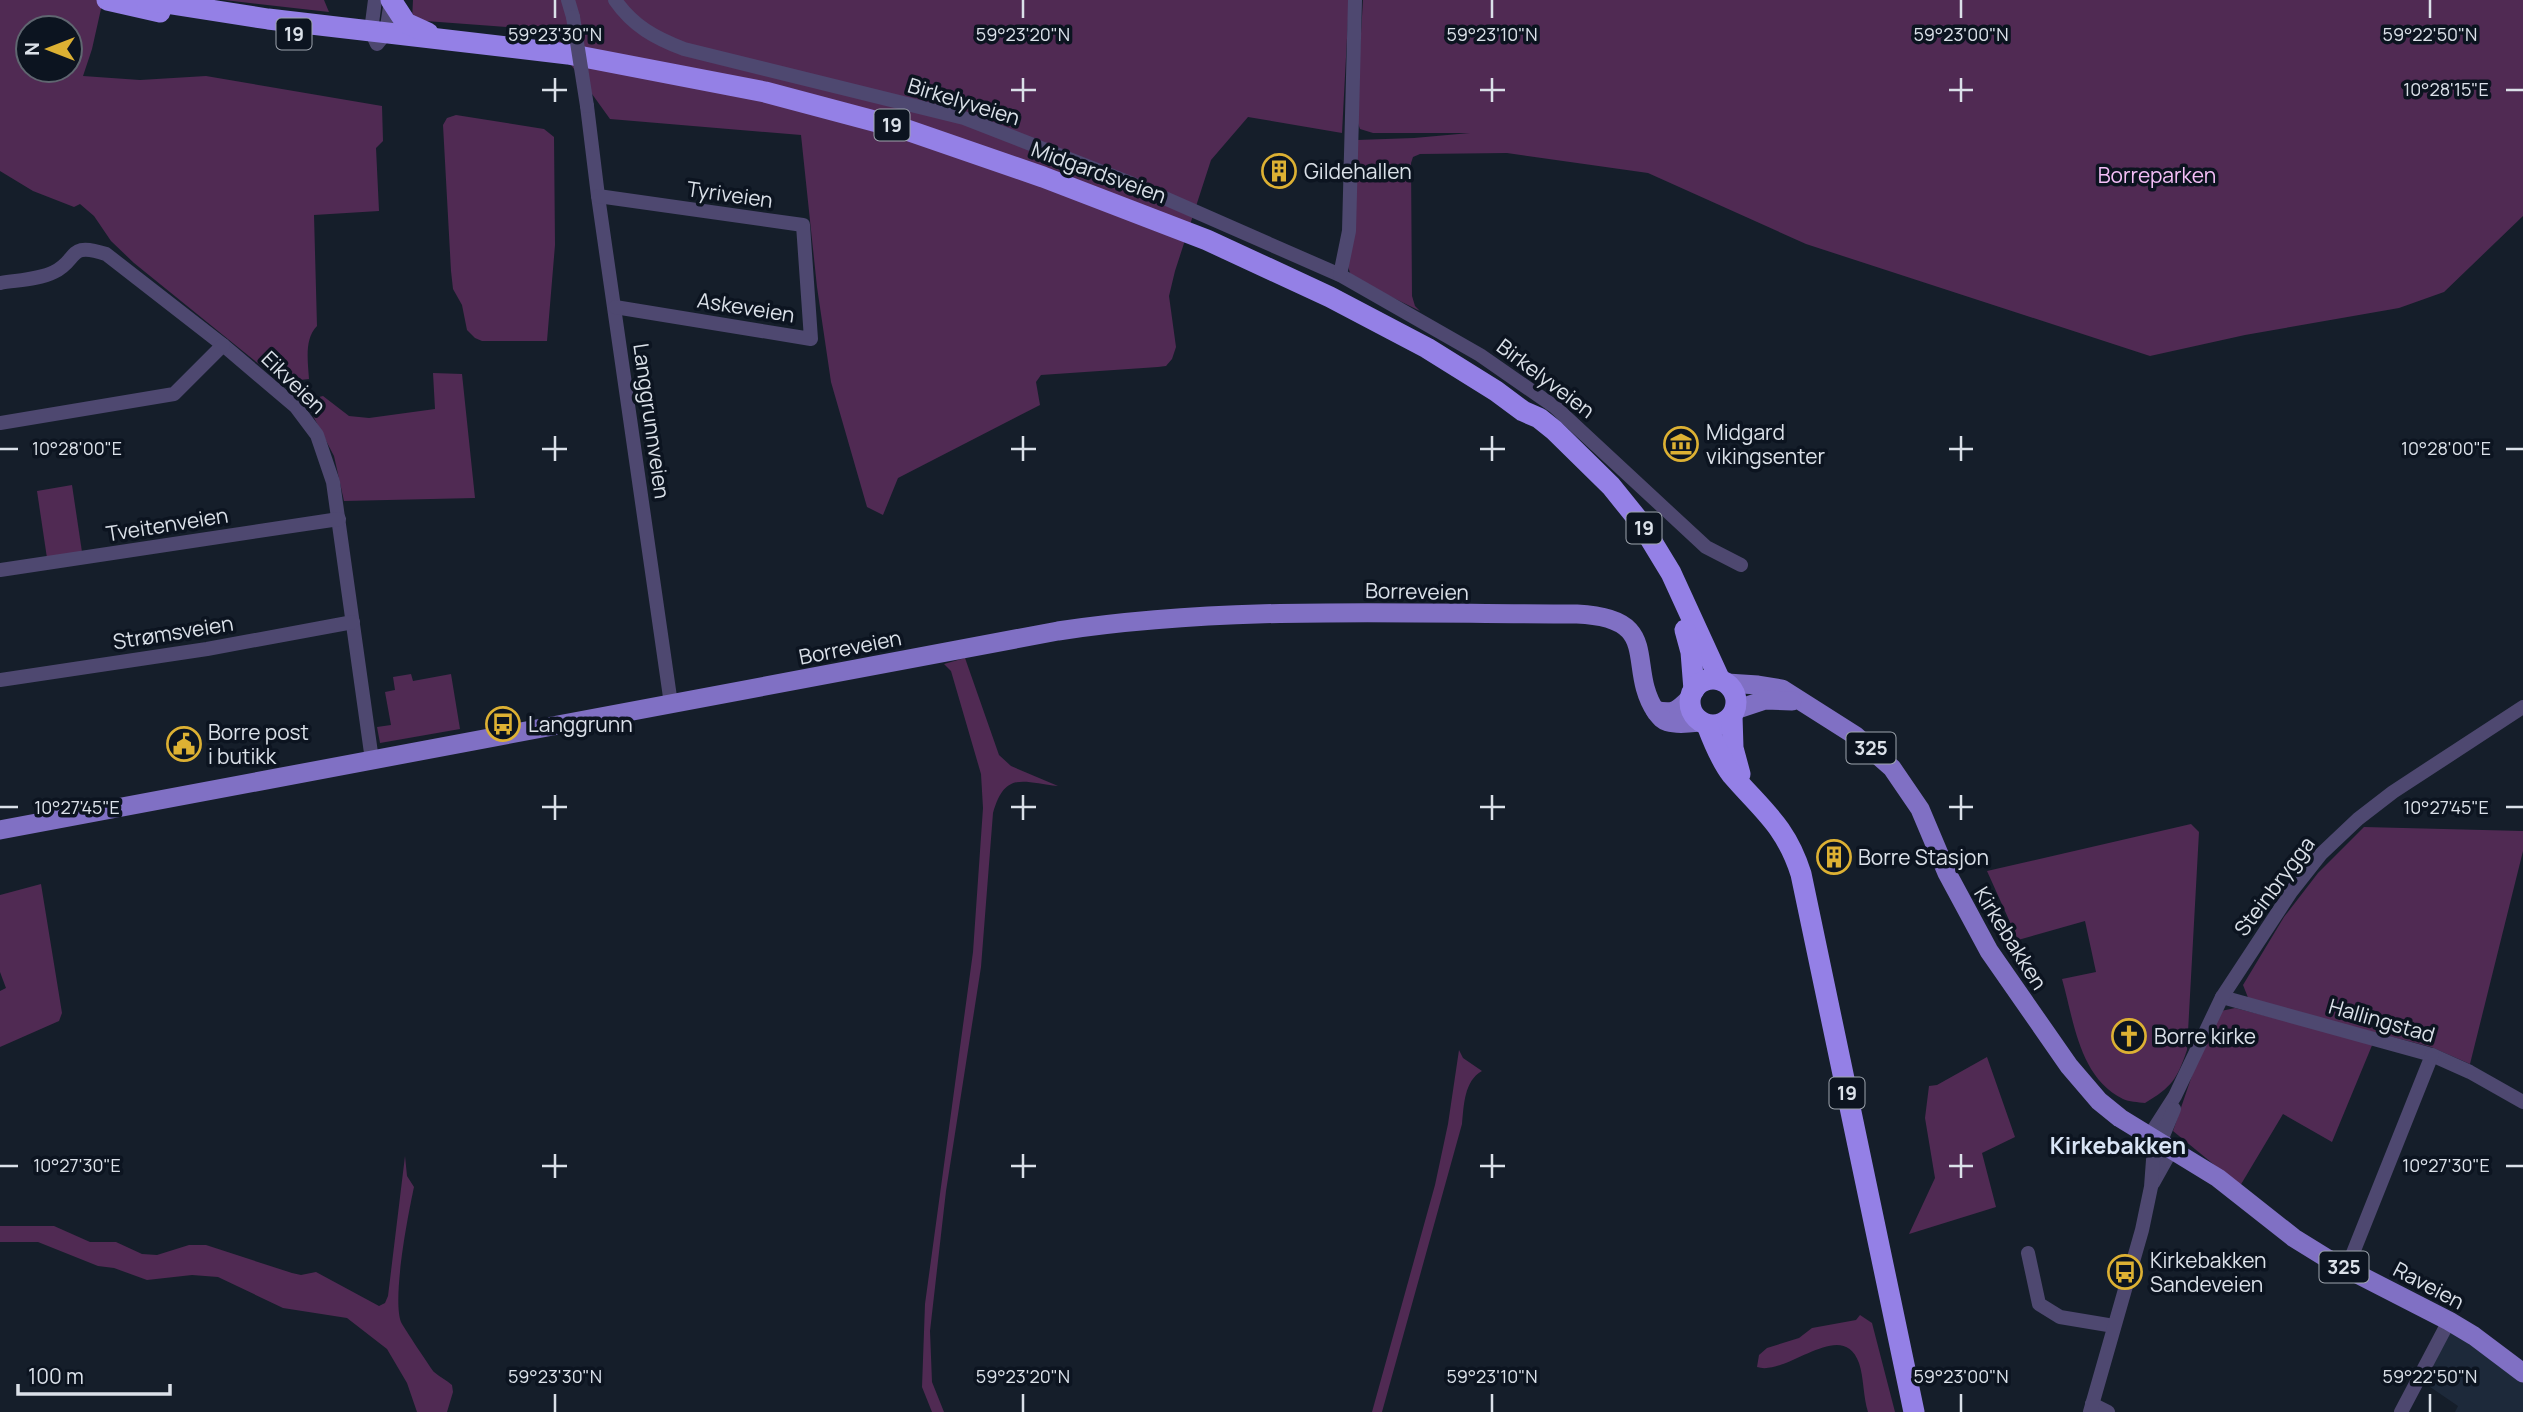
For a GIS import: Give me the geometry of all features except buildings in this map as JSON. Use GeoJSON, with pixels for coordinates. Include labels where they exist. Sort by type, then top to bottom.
{"type":"FeatureCollection","features":[{"type":"Feature","properties":{"kind":"highway","name":"Midgardsveien"},"geometry":{"type":"LineString","coordinates":[[107,0],[212,22],[378,36],[443,38],[568,54],[704,78],[853,114],[972,152],[1151,217],[1259,263],[1348,307],[1471,375],[1523,411],[1605,493],[1660,572],[1688,639],[1692,693]]}},
{"type":"Feature","properties":{"kind":"highway","name":"Midgardsveien"},"geometry":{"type":"LineString","coordinates":[[146,0],[569,64],[624,66]]}},
{"type":"Feature","properties":{"kind":"highway","name":"19"},"geometry":{"type":"LineString","coordinates":[[391,0],[406,23],[443,38]]}},
{"type":"Feature","properties":{"kind":"highway","name":"Midgardsveien"},"geometry":{"type":"LineString","coordinates":[[1523,411],[1539,418],[1581,454],[1640,522],[1671,573],[1724,682]]}},
{"type":"Feature","properties":{"kind":"highway"},"geometry":{"type":"LineString","coordinates":[[1692,693],[1706,680],[1724,682]]}},
{"type":"Feature","properties":{"kind":"highway","name":"19"},"geometry":{"type":"LineString","coordinates":[[1724,682],[1735,695],[1733,748],[1746,789]]}},
{"type":"Feature","properties":{"kind":"highway","name":"19"},"geometry":{"type":"LineString","coordinates":[[1692,693],[1692,712],[1704,724],[1730,773],[1778,825],[1796,856],[1914,1412]]}},
{"type":"Feature","properties":{"kind":"highway"},"geometry":{"type":"LineString","coordinates":[[1704,724],[1720,724],[1734,713]]}},
{"type":"Feature","properties":{"kind":"main road","name":"Borreveien"},"geometry":{"type":"LineString","coordinates":[[0,830],[1098,625],[1149,618],[1263,612],[1577,614],[1606,617],[1624,627],[1637,642],[1647,696],[1655,710]]}},
{"type":"Feature","properties":{"kind":"main road","name":"Kirkebakken"},"geometry":{"type":"LineString","coordinates":[[1724,682],[1782,689],[1856,736],[1892,768],[1920,809],[1967,914],[2020,998],[2088,1090],[2117,1116],[2161,1142]]}},
{"type":"Feature","properties":{"kind":"main road"},"geometry":{"type":"LineString","coordinates":[[1655,710],[1665,713],[1678,710],[1692,693]]}},
{"type":"Feature","properties":{"kind":"main road","name":"Kirkebakken"},"geometry":{"type":"LineString","coordinates":[[1734,713],[1765,700],[1806,703]]}},
{"type":"Feature","properties":{"kind":"main road"},"geometry":{"type":"LineString","coordinates":[[1655,710],[1661,719],[1670,723],[1704,724]]}},
{"type":"Feature","properties":{"kind":"main road","name":"Raveien"},"geometry":{"type":"LineString","coordinates":[[2161,1142],[2218,1178],[2294,1238],[2449,1321],[2474,1336],[2523,1373]]}},
{"type":"Feature","properties":{"kind":"street"},"geometry":{"type":"LineString","coordinates":[[375,0],[378,36]]}},
{"type":"Feature","properties":{"kind":"street"},"geometry":{"type":"LineString","coordinates":[[378,36],[391,0]]}},
{"type":"Feature","properties":{"kind":"street","name":"Langgrunnveien"},"geometry":{"type":"LineString","coordinates":[[568,0],[587,106],[671,704]]}},
{"type":"Feature","properties":{"kind":"street","name":"Birkelyveien"},"geometry":{"type":"LineString","coordinates":[[615,0],[638,27],[675,46],[964,118],[1128,182],[1340,275],[1480,355],[1555,407],[1706,547],[1741,565]]}},
{"type":"Feature","properties":{"kind":"street"},"geometry":{"type":"LineString","coordinates":[[1340,275],[1349,231],[1355,0]]}},
{"type":"Feature","properties":{"kind":"street","name":"Tyriveien"},"geometry":{"type":"LineString","coordinates":[[598,196],[803,225],[807,279]]}},
{"type":"Feature","properties":{"kind":"street","name":"Eikveien"},"geometry":{"type":"LineString","coordinates":[[0,283],[56,271],[75,252],[90,249],[106,254],[223,345],[296,407],[317,435],[330,471],[372,760]]}},
{"type":"Feature","properties":{"kind":"street","name":"Askeveien"},"geometry":{"type":"LineString","coordinates":[[615,307],[811,339],[807,279]]}},
{"type":"Feature","properties":{"kind":"street"},"geometry":{"type":"LineString","coordinates":[[0,423],[174,394],[223,345]]}},
{"type":"Feature","properties":{"kind":"street","name":"Tveitenveien"},"geometry":{"type":"LineString","coordinates":[[0,570],[339,519]]}},
{"type":"Feature","properties":{"kind":"street","name":"Strømsveien"},"geometry":{"type":"LineString","coordinates":[[0,680],[207,649],[352,622]]}},
{"type":"Feature","properties":{"kind":"street","name":"Steinbrygga"},"geometry":{"type":"LineString","coordinates":[[2091,1408],[2143,1230],[2153,1160],[2179,1088],[2222,997],[2291,892],[2321,854],[2358,819],[2393,792],[2523,708]]}},
{"type":"Feature","properties":{"kind":"street","name":"Hallingstad"},"geometry":{"type":"LineString","coordinates":[[2222,997],[2432,1055],[2470,1072],[2523,1102]]}},
{"type":"Feature","properties":{"kind":"street"},"geometry":{"type":"LineString","coordinates":[[2347,1268],[2432,1055]]}},
{"type":"Feature","properties":{"kind":"street"},"geometry":{"type":"LineString","coordinates":[[2028,1253],[2039,1304],[2060,1317],[2115,1326]]}},
{"type":"Feature","properties":{"kind":"street"},"geometry":{"type":"LineString","coordinates":[[2401,1412],[2449,1321]]}},
{"type":"Feature","properties":{"kind":"street"},"geometry":{"type":"LineString","coordinates":[[2091,1408],[2108,1412]]}},
{"type":"Feature","properties":{"kind":"shaded area"},"geometry":{"type":"Polygon","coordinates":[[[2442,1326],[2523,1378],[2523,1412],[2455,1412],[2458,1406],[2420,1380],[2442,1326]]]}},
{"type":"Feature","properties":{"kind":"green space"},"geometry":{"type":"Polygon","coordinates":[[[0,0],[103,0],[84,73],[84,14],[14,14],[14,84],[84,84],[84,76],[140,80],[206,76],[382,106],[383,141],[376,148],[379,211],[314,215],[317,326],[308,344],[309,379],[281,382],[134,263],[111,241],[94,216],[80,204],[74,207],[33,191],[0,171],[0,0]]]}},
{"type":"Feature","properties":{"kind":"green space"},"geometry":{"type":"Polygon","coordinates":[[[224,0],[324,0],[329,12],[224,0]]]}},
{"type":"Feature","properties":{"kind":"green space"},"geometry":{"type":"Polygon","coordinates":[[[413,0],[1349,0],[1342,133],[1248,117],[1211,160],[1169,296],[1176,347],[1166,366],[1041,375],[1036,382],[1040,405],[898,478],[883,515],[867,507],[831,382],[817,287],[801,135],[610,119],[546,30],[412,20],[413,0]]]}},
{"type":"Feature","properties":{"kind":"green space","name":"Borreparken"},"geometry":{"type":"Polygon","coordinates":[[[1363,0],[2523,0],[2523,216],[2444,292],[2399,308],[2245,335],[2150,356],[1806,244],[1648,173],[1507,153],[1420,154],[1413,157],[1411,163],[1412,296],[1420,311],[1357,280],[1350,273],[1347,263],[1357,140],[1470,133],[1373,133],[1360,129],[1356,117],[1363,0]]]}},
{"type":"Feature","properties":{"kind":"green space"},"geometry":{"type":"Polygon","coordinates":[[[456,115],[544,129],[554,137],[555,245],[547,341],[482,341],[467,330],[462,305],[453,289],[443,125],[447,118],[456,115]]]}},
{"type":"Feature","properties":{"kind":"green space"},"geometry":{"type":"Polygon","coordinates":[[[433,373],[462,374],[475,498],[344,501],[334,456],[309,404],[315,398],[323,396],[349,416],[369,418],[435,409],[433,373]]]}},
{"type":"Feature","properties":{"kind":"green space"},"geometry":{"type":"Polygon","coordinates":[[[72,485],[82,552],[47,558],[37,491],[72,485]]]}},
{"type":"Feature","properties":{"kind":"green space"},"geometry":{"type":"Polygon","coordinates":[[[965,658],[999,755],[1011,766],[1058,786],[1016,782],[1003,790],[993,813],[981,967],[946,1191],[930,1331],[932,1382],[944,1412],[932,1412],[922,1387],[925,1304],[973,952],[983,808],[981,774],[951,671],[944,664],[965,658]]]}},
{"type":"Feature","properties":{"kind":"green space"},"geometry":{"type":"Polygon","coordinates":[[[411,674],[413,681],[451,674],[460,729],[380,743],[377,727],[391,725],[385,692],[395,690],[393,677],[411,674]]]}},
{"type":"Feature","properties":{"kind":"green space"},"geometry":{"type":"Polygon","coordinates":[[[2191,824],[2199,832],[2187,1050],[2168,1087],[2145,1103],[2128,1101],[2108,1089],[2088,1062],[2080,1046],[2062,979],[2096,972],[2085,921],[2018,940],[1987,871],[2191,824]]]}},
{"type":"Feature","properties":{"kind":"green space"},"geometry":{"type":"Polygon","coordinates":[[[2364,827],[2523,831],[2523,851],[2470,1064],[2431,1047],[2249,1000],[2243,985],[2284,917],[2318,873],[2364,827]]]}},
{"type":"Feature","properties":{"kind":"green space"},"geometry":{"type":"Polygon","coordinates":[[[41,884],[62,1013],[59,1021],[0,1047],[0,991],[6,988],[0,972],[0,895],[41,884]]]}},
{"type":"Feature","properties":{"kind":"green space"},"geometry":{"type":"Polygon","coordinates":[[[2235,1008],[2373,1043],[2332,1142],[2283,1114],[2240,1186],[2173,1131],[2199,1055],[2221,1011],[2235,1008]]]}},
{"type":"Feature","properties":{"kind":"green space"},"geometry":{"type":"Polygon","coordinates":[[[1459,1050],[1463,1058],[1482,1071],[1468,1087],[1462,1124],[1382,1412],[1372,1412],[1435,1185],[1448,1124],[1459,1050]]]}},
{"type":"Feature","properties":{"kind":"green space"},"geometry":{"type":"Polygon","coordinates":[[[1987,1057],[2015,1137],[1982,1153],[1996,1207],[1909,1234],[1935,1178],[1925,1118],[1929,1086],[1937,1085],[1987,1057]]]}},
{"type":"Feature","properties":{"kind":"green space"},"geometry":{"type":"Polygon","coordinates":[[[405,1156],[407,1176],[414,1187],[402,1256],[399,1310],[401,1322],[432,1369],[452,1385],[453,1392],[447,1412],[417,1412],[407,1383],[387,1349],[347,1318],[283,1308],[218,1277],[192,1275],[147,1280],[114,1268],[98,1266],[38,1242],[0,1242],[0,1226],[54,1226],[90,1242],[116,1242],[142,1254],[157,1255],[189,1245],[206,1245],[292,1273],[301,1275],[316,1272],[379,1306],[385,1303],[388,1296],[405,1156]]]}},
{"type":"Feature","properties":{"kind":"green space"},"geometry":{"type":"Polygon","coordinates":[[[1860,1315],[1872,1323],[1895,1412],[1868,1412],[1859,1363],[1851,1350],[1840,1345],[1827,1346],[1769,1368],[1757,1367],[1759,1355],[1767,1348],[1799,1338],[1812,1328],[1856,1320],[1860,1315]]]}},
{"type":"Feature","properties":{"kind":"place","name":"Gildehallen"},"geometry":{"type":"Point","coordinates":[1279,171]}},
{"type":"Feature","properties":{"kind":"place","name":"Midgard vikingsenter"},"geometry":{"type":"Point","coordinates":[1681,444]}},
{"type":"Feature","properties":{"kind":"place","name":"Langgrunn"},"geometry":{"type":"Point","coordinates":[503,724]}},
{"type":"Feature","properties":{"kind":"place","name":"Borre post i butikk"},"geometry":{"type":"Point","coordinates":[184,744]}},
{"type":"Feature","properties":{"kind":"place","name":"Borre Stasjon"},"geometry":{"type":"Point","coordinates":[1834,857]}},
{"type":"Feature","properties":{"kind":"place","name":"Borre kirke"},"geometry":{"type":"Point","coordinates":[2129,1036]}},
{"type":"Feature","properties":{"kind":"place","name":"Kirkebakken Sandeveien"},"geometry":{"type":"Point","coordinates":[2125,1272]}},
{"type":"Feature","properties":{"kind":"district","name":"Kirkebakken"},"geometry":{"type":"Point","coordinates":[2118,1145]}}]}
